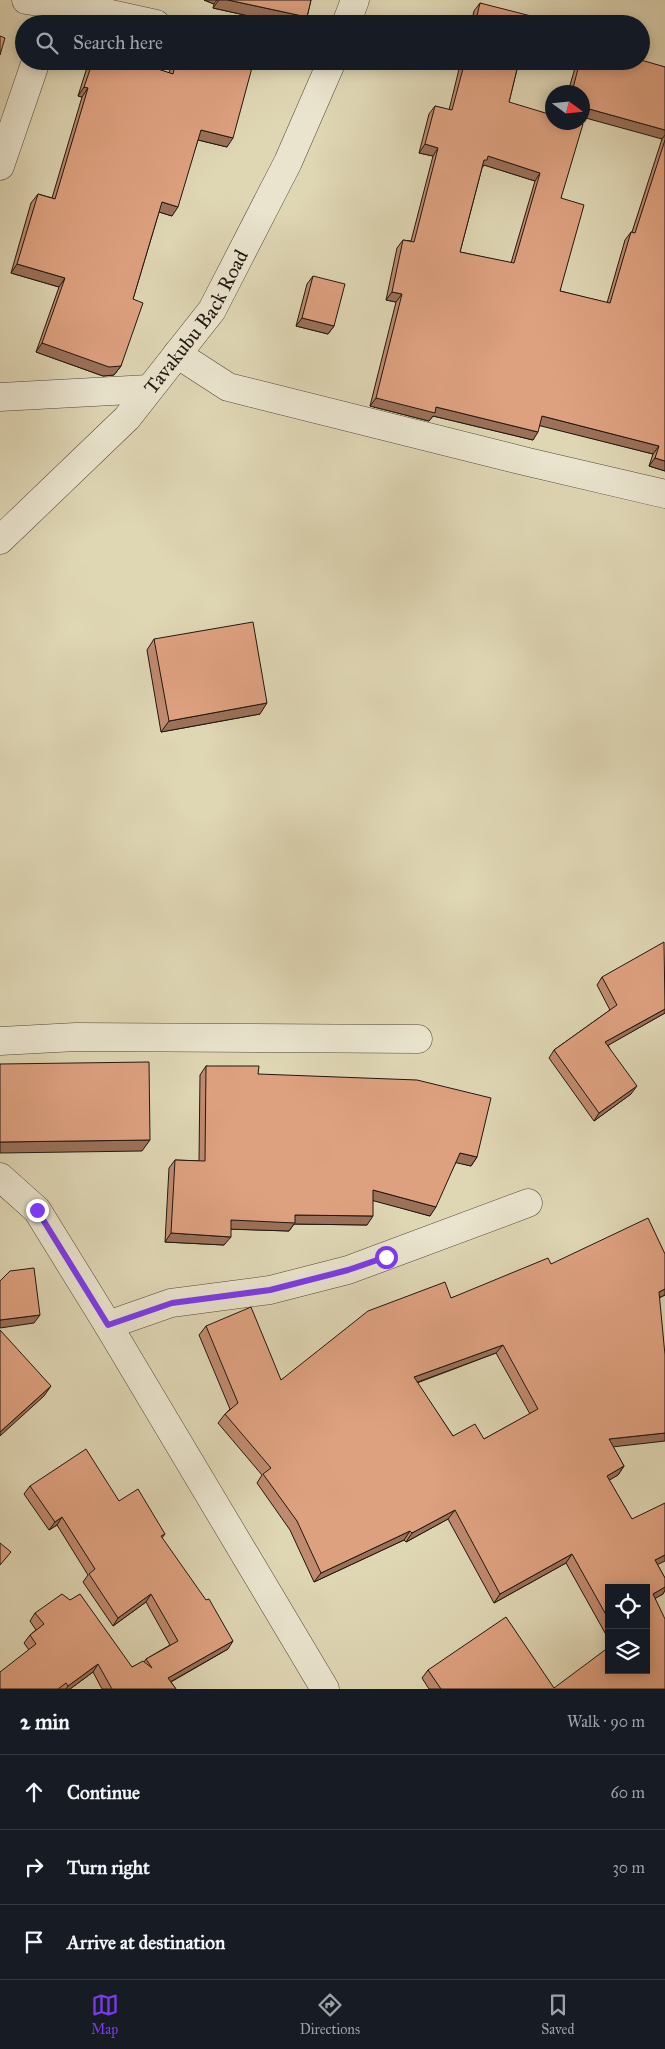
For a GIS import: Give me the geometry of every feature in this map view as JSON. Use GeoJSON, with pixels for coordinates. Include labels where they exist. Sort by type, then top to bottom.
{"type":"FeatureCollection","features":[{"type":"Feature","properties":{"kind":"street"},"geometry":{"type":"LineString","coordinates":[[26,0],[52,14]]}},
{"type":"Feature","properties":{"kind":"street"},"geometry":{"type":"LineString","coordinates":[[350,15],[356,0]]}},
{"type":"Feature","properties":{"kind":"street"},"geometry":{"type":"LineString","coordinates":[[0,166],[33,70]]}},
{"type":"Feature","properties":{"kind":"street","name":"Tavakubu Back Road"},"geometry":{"type":"LineString","coordinates":[[0,540],[127,418],[212,310],[288,162],[328,70]]}},
{"type":"Feature","properties":{"kind":"street"},"geometry":{"type":"LineString","coordinates":[[177,354],[228,387],[519,460],[665,494]]}},
{"type":"Feature","properties":{"kind":"street"},"geometry":{"type":"LineString","coordinates":[[0,397],[150,389]]}},
{"type":"Feature","properties":{"kind":"street"},"geometry":{"type":"LineString","coordinates":[[0,1042],[76,1037],[418,1039]]}},
{"type":"Feature","properties":{"kind":"street"},"geometry":{"type":"LineString","coordinates":[[0,1177],[37,1210],[108,1325],[325,1689]]}},
{"type":"Feature","properties":{"kind":"street"},"geometry":{"type":"LineString","coordinates":[[108,1325],[172,1303],[270,1290],[348,1270],[528,1203]]}},
{"type":"Feature","properties":{"kind":"building"},"geometry":{"type":"Polygon","coordinates":[[[228,0],[311,0],[307,15],[298,15],[228,0]]]}},
{"type":"Feature","properties":{"kind":"building"},"geometry":{"type":"Polygon","coordinates":[[[480,3],[527,15],[477,15],[480,3]]]}},
{"type":"Feature","properties":{"kind":"building"},"geometry":{"type":"Polygon","coordinates":[[[0,36],[5,38],[0,55],[0,36]]]}},
{"type":"Feature","properties":{"kind":"building"},"geometry":{"type":"Polygon","coordinates":[[[650,63],[665,67],[665,130],[590,109],[590,85],[574,85],[578,70],[650,70],[650,63]]]}},
{"type":"Feature","properties":{"kind":"building"},"geometry":{"type":"Polygon","coordinates":[[[90,70],[161,70],[173,74],[174,70],[251,70],[233,138],[201,130],[178,207],[162,202],[133,299],[143,303],[121,366],[109,367],[42,343],[65,278],[17,264],[38,194],[55,199],[88,88],[84,87],[90,70]]]}},
{"type":"Feature","properties":{"kind":"building"},"geometry":{"type":"Polygon","coordinates":[[[463,70],[517,70],[509,102],[545,113],[545,130],[581,130],[561,198],[584,205],[560,291],[610,303],[631,232],[635,233],[665,140],[665,461],[655,458],[659,446],[542,416],[538,432],[436,407],[435,413],[376,398],[402,294],[392,292],[403,240],[414,242],[438,148],[425,144],[435,106],[452,110],[463,70]],[[488,156],[487,160],[484,160],[460,252],[514,263],[540,173],[488,156]]]}},
{"type":"Feature","properties":{"kind":"building"},"geometry":{"type":"Polygon","coordinates":[[[313,276],[345,284],[334,326],[302,318],[313,276]]]}},
{"type":"Feature","properties":{"kind":"building"},"geometry":{"type":"Polygon","coordinates":[[[253,622],[267,703],[169,721],[154,639],[253,622]]]}},
{"type":"Feature","properties":{"kind":"building"},"geometry":{"type":"Polygon","coordinates":[[[664,942],[665,1009],[605,1042],[637,1086],[599,1113],[554,1050],[617,1005],[602,977],[664,942]]]}},
{"type":"Feature","properties":{"kind":"building"},"geometry":{"type":"Polygon","coordinates":[[[149,1062],[150,1140],[0,1142],[0,1064],[149,1062]]]}},
{"type":"Feature","properties":{"kind":"building"},"geometry":{"type":"Polygon","coordinates":[[[206,1066],[259,1066],[258,1074],[417,1080],[491,1098],[477,1157],[460,1153],[436,1207],[373,1190],[373,1216],[295,1215],[295,1223],[231,1220],[231,1237],[171,1233],[175,1160],[205,1161],[206,1066]]]}},
{"type":"Feature","properties":{"kind":"building"},"geometry":{"type":"Polygon","coordinates":[[[648,1218],[665,1254],[665,1289],[659,1292],[665,1355],[665,1433],[609,1439],[624,1466],[607,1476],[632,1519],[665,1503],[665,1555],[655,1560],[665,1578],[665,1587],[653,1594],[665,1619],[665,1689],[441,1689],[428,1670],[506,1617],[554,1688],[605,1650],[605,1674],[650,1674],[650,1584],[605,1584],[605,1613],[572,1554],[500,1594],[455,1510],[412,1533],[410,1531],[321,1573],[297,1521],[263,1474],[271,1468],[225,1414],[238,1403],[206,1326],[251,1307],[281,1380],[368,1311],[445,1282],[451,1298],[548,1258],[551,1264],[648,1218]],[[503,1345],[414,1377],[453,1436],[475,1424],[484,1439],[538,1409],[503,1345]]]}},
{"type":"Feature","properties":{"kind":"building"},"geometry":{"type":"Polygon","coordinates":[[[34,1268],[40,1315],[0,1320],[0,1281],[10,1271],[34,1268]]]}},
{"type":"Feature","properties":{"kind":"building"},"geometry":{"type":"Polygon","coordinates":[[[0,1330],[51,1386],[0,1432],[0,1330]]]}},
{"type":"Feature","properties":{"kind":"building"},"geometry":{"type":"Polygon","coordinates":[[[86,1449],[119,1501],[138,1489],[165,1534],[161,1536],[206,1600],[209,1599],[233,1641],[168,1678],[176,1689],[112,1689],[98,1664],[68,1686],[66,1683],[58,1689],[0,1689],[0,1672],[36,1644],[30,1635],[44,1624],[35,1613],[62,1594],[70,1600],[80,1594],[132,1667],[143,1661],[152,1668],[146,1659],[178,1641],[151,1594],[118,1618],[89,1574],[95,1569],[62,1517],[55,1522],[30,1486],[86,1449]]]}},
{"type":"Feature","properties":{"kind":"building"},"geometry":{"type":"Polygon","coordinates":[[[0,1543],[11,1552],[0,1565],[0,1543]]]}},
{"type":"Feature","properties":{"kind":"route"},"geometry":{"type":"LineString","coordinates":[[37,1210],[108,1325],[172,1303],[270,1290],[348,1270],[386,1257]]}}]}
